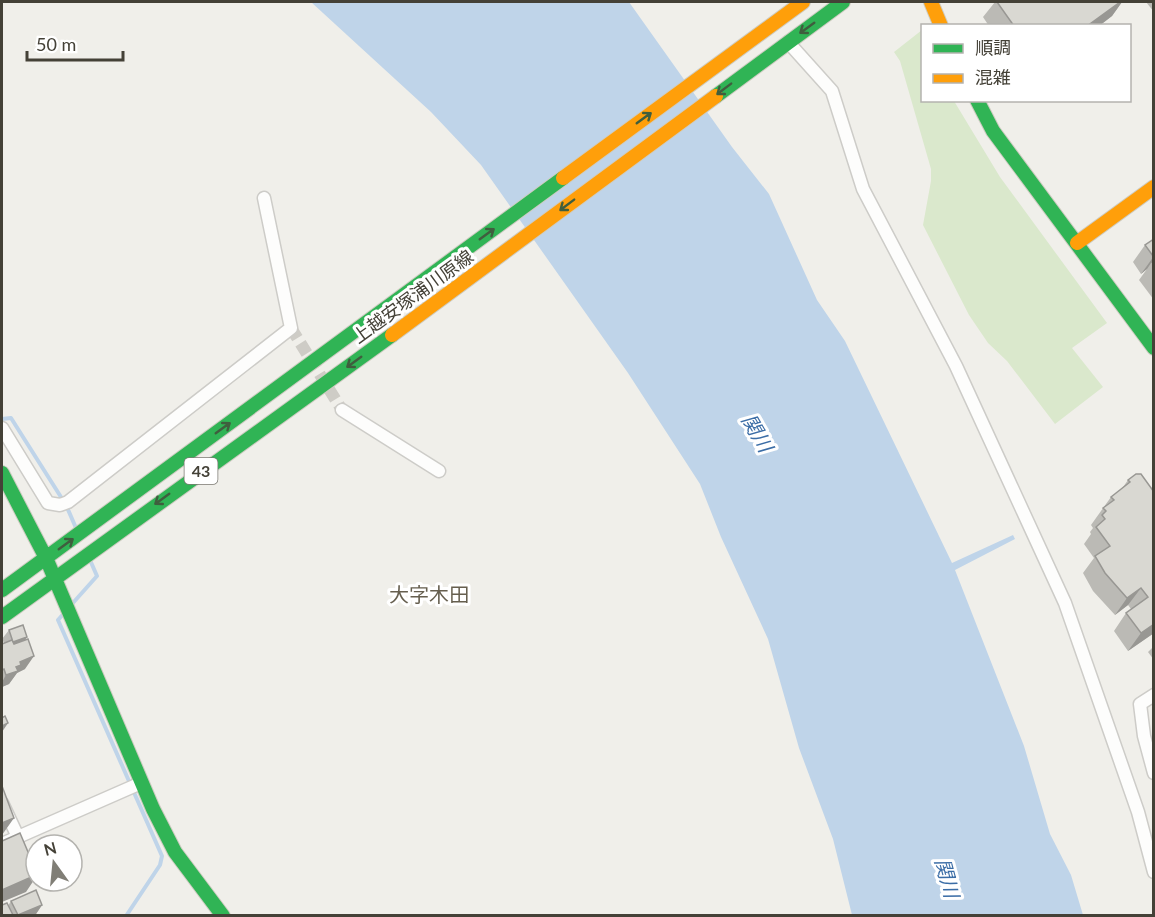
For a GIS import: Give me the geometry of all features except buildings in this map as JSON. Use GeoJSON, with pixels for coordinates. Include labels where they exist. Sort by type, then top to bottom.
{"type":"FeatureCollection","features":[{"type":"Feature","properties":{"kind":"main road","name":"上越安塚浦川原線"},"geometry":{"type":"LineString","coordinates":[[2,590],[803,2]]}},
{"type":"Feature","properties":{"kind":"main road","name":"上越安塚浦川原線"},"geometry":{"type":"LineString","coordinates":[[2,617],[54,577],[402,328],[843,2]]}},
{"type":"Feature","properties":{"kind":"main road"},"geometry":{"type":"LineString","coordinates":[[931,2],[939,24]]}},
{"type":"Feature","properties":{"kind":"main road"},"geometry":{"type":"LineString","coordinates":[[978,102],[993,131],[1154,348]]}},
{"type":"Feature","properties":{"kind":"main road"},"geometry":{"type":"LineString","coordinates":[[1077,243],[1154,187]]}},
{"type":"Feature","properties":{"kind":"main road"},"geometry":{"type":"LineString","coordinates":[[2,473],[46,558],[141,783],[175,852],[223,915]]}},
{"type":"Feature","properties":{"kind":"street"},"geometry":{"type":"LineString","coordinates":[[788,42],[832,91],[863,189],[956,366],[1065,603],[1138,812],[1154,872]]}},
{"type":"Feature","properties":{"kind":"street"},"geometry":{"type":"LineString","coordinates":[[2,428],[48,503],[60,505],[68,502],[291,328],[264,198]]}},
{"type":"Feature","properties":{"kind":"street"},"geometry":{"type":"LineString","coordinates":[[342,410],[439,471]]}},
{"type":"Feature","properties":{"kind":"street"},"geometry":{"type":"LineString","coordinates":[[1154,695],[1140,704],[1144,736],[1154,773]]}},
{"type":"Feature","properties":{"kind":"street"},"geometry":{"type":"LineString","coordinates":[[2,844],[141,783]]}},
{"type":"Feature","properties":{"kind":"street"},"geometry":{"type":"LineString","coordinates":[[2,803],[18,837]]}},
{"type":"Feature","properties":{"kind":"green space"},"geometry":{"type":"Polygon","coordinates":[[[921,31],[921,102],[955,102],[1000,177],[1107,323],[1072,348],[1103,387],[1055,424],[1007,361],[988,343],[969,315],[923,225],[931,169],[900,61],[894,52],[921,31]]]}},
{"type":"Feature","properties":{"kind":"water","name":"関川"},"geometry":{"type":"Polygon","coordinates":[[[311,2],[629,2],[732,147],[769,194],[817,300],[845,341],[952,563],[1013,535],[1015,539],[955,570],[1024,746],[1050,834],[1071,875],[1083,915],[852,915],[833,839],[799,748],[768,639],[721,537],[700,484],[628,373],[481,165],[431,112],[311,2]]]}},
{"type":"Feature","properties":{"kind":"waterway"},"geometry":{"type":"LineString","coordinates":[[2,419],[11,418],[66,505],[76,528]]}},
{"type":"Feature","properties":{"kind":"waterway"},"geometry":{"type":"LineString","coordinates":[[72,604],[97,576],[90,560]]}},
{"type":"Feature","properties":{"kind":"waterway"},"geometry":{"type":"LineString","coordinates":[[65,612],[58,620],[162,856],[160,865],[126,916]]}},
{"type":"Feature","properties":{"kind":"tunnel"},"geometry":{"type":"LineString","coordinates":[[291,328],[342,410]]}},
{"type":"Feature","properties":{"kind":"traffic: fast"},"geometry":{"type":"LineString","coordinates":[[716,96],[843,2]]}},
{"type":"Feature","properties":{"kind":"traffic: fast"},"geometry":{"type":"LineString","coordinates":[[978,102],[993,131],[1154,348]]}},
{"type":"Feature","properties":{"kind":"traffic: fast"},"geometry":{"type":"LineString","coordinates":[[2,590],[563,178]]}},
{"type":"Feature","properties":{"kind":"traffic: fast"},"geometry":{"type":"LineString","coordinates":[[2,617],[392,335]]}},
{"type":"Feature","properties":{"kind":"traffic: fast"},"geometry":{"type":"LineString","coordinates":[[2,473],[46,558],[153,809],[175,852],[223,916]]}},
{"type":"Feature","properties":{"kind":"traffic: slow"},"geometry":{"type":"LineString","coordinates":[[563,178],[803,2]]}},
{"type":"Feature","properties":{"kind":"traffic: slow"},"geometry":{"type":"LineString","coordinates":[[931,2],[940,24]]}},
{"type":"Feature","properties":{"kind":"traffic: slow"},"geometry":{"type":"LineString","coordinates":[[392,335],[716,96]]}},
{"type":"Feature","properties":{"kind":"traffic: slow"},"geometry":{"type":"LineString","coordinates":[[1077,243],[1154,187]]}},
{"type":"Feature","properties":{"kind":"district","name":"大字木田"},"geometry":{"type":"Point","coordinates":[429,595]}}]}
